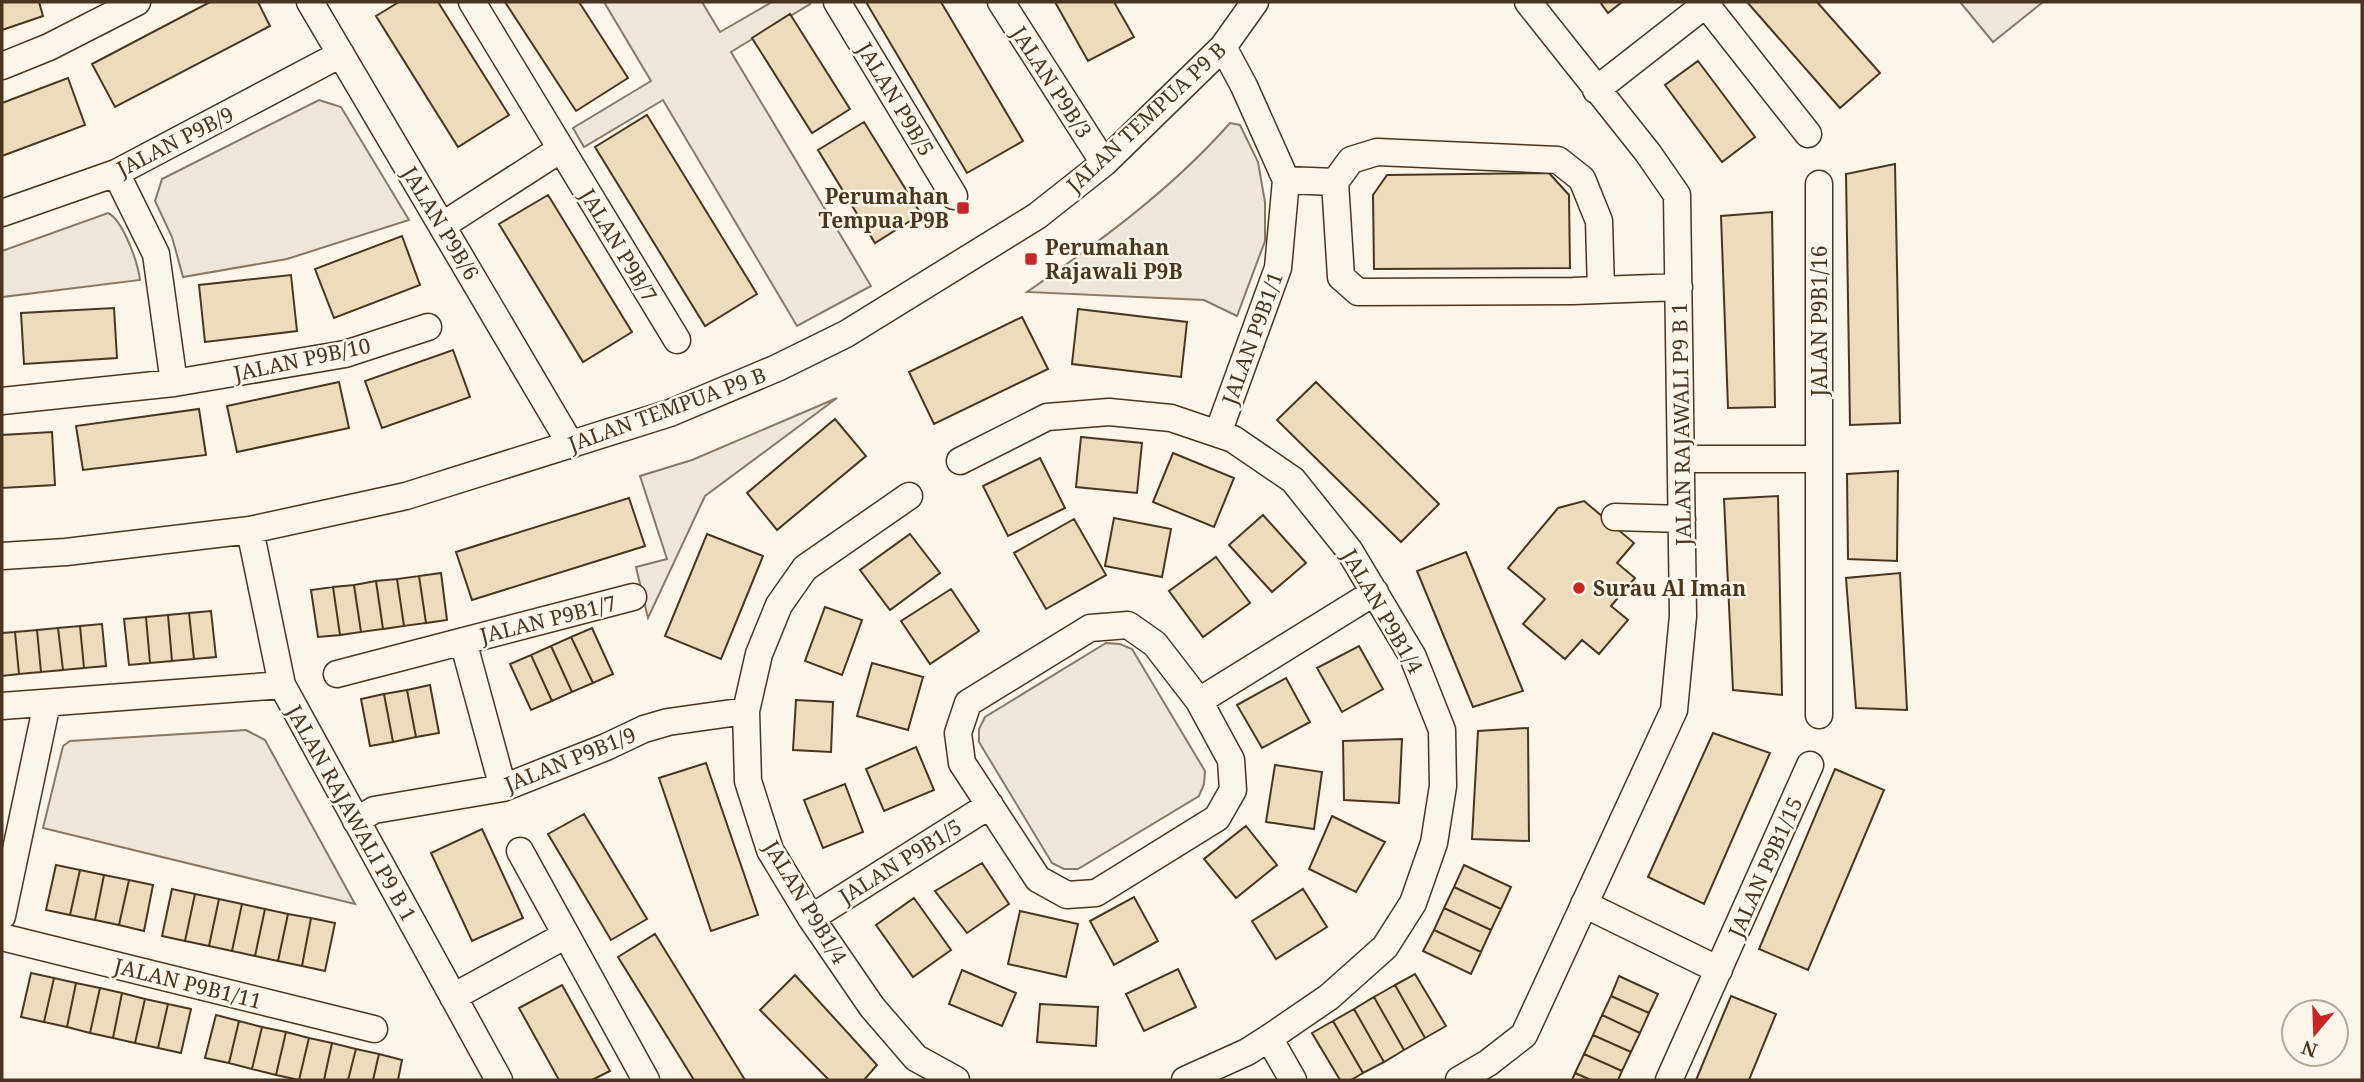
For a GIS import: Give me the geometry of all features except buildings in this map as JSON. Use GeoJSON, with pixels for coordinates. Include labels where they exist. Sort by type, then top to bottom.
{"type":"FeatureCollection","features":[{"type":"Feature","properties":{"kind":"street"},"geometry":{"type":"LineString","coordinates":[[2,66],[49,47],[137,2]]}},
{"type":"Feature","properties":{"kind":"street","name":"JALAN P9B/6"},"geometry":{"type":"LineString","coordinates":[[310,2],[571,445]]}},
{"type":"Feature","properties":{"kind":"street","name":"JALAN P9B/7"},"geometry":{"type":"LineString","coordinates":[[472,2],[677,341]]}},
{"type":"Feature","properties":{"kind":"street","name":"JALAN P9B/5"},"geometry":{"type":"LineString","coordinates":[[838,2],[954,196]]}},
{"type":"Feature","properties":{"kind":"street","name":"JALAN P9B/3"},"geometry":{"type":"LineString","coordinates":[[1001,2],[1104,163]]}},
{"type":"Feature","properties":{"kind":"street","name":"JALAN TEMPUA P9 B"},"geometry":{"type":"LineString","coordinates":[[2,556],[66,552],[250,530],[406,496],[670,413],[777,368],[846,334],[1037,216],[1104,163],[1223,47],[1255,2]]}},
{"type":"Feature","properties":{"kind":"street","name":"JALAN RAJAWALI P9 B 1"},"geometry":{"type":"LineString","coordinates":[[1459,1080],[1488,1063],[1524,1035],[1674,710],[1683,616],[1677,195],[1648,153],[1528,2]]}},
{"type":"Feature","properties":{"kind":"street"},"geometry":{"type":"LineString","coordinates":[[1596,90],[1705,3],[1808,134]]}},
{"type":"Feature","properties":{"kind":"street","name":"JALAN P9B1/1"},"geometry":{"type":"LineString","coordinates":[[1218,433],[1278,268],[1286,180],[1244,86],[1223,47]]}},
{"type":"Feature","properties":{"kind":"street","name":"JALAN P9B/9"},"geometry":{"type":"LineString","coordinates":[[2,213],[116,173],[341,54]]}},
{"type":"Feature","properties":{"kind":"street"},"geometry":{"type":"LineString","coordinates":[[443,225],[561,149]]}},
{"type":"Feature","properties":{"kind":"street"},"geometry":{"type":"LineString","coordinates":[[1601,290],[1599,222],[1582,179],[1558,160],[1377,152],[1351,160],[1335,181],[1341,278],[1358,292],[1601,290],[1679,287]]}},
{"type":"Feature","properties":{"kind":"street"},"geometry":{"type":"LineString","coordinates":[[116,173],[156,254],[174,383]]}},
{"type":"Feature","properties":{"kind":"street"},"geometry":{"type":"LineString","coordinates":[[1286,180],[1335,181]]}},
{"type":"Feature","properties":{"kind":"street","name":"JALAN P9B1/16"},"geometry":{"type":"LineString","coordinates":[[1819,184],[1819,715]]}},
{"type":"Feature","properties":{"kind":"street","name":"JALAN P9B/10"},"geometry":{"type":"LineString","coordinates":[[2,401],[174,383],[345,354],[428,327]]}},
{"type":"Feature","properties":{"kind":"street","name":"JALAN P9B1/4"},"geometry":{"type":"LineString","coordinates":[[960,461],[1047,417],[1109,412],[1171,418],[1233,439],[1293,480],[1349,550],[1413,657],[1442,730],[1443,786],[1434,843],[1413,903],[1385,947],[1329,997],[1269,1038],[1247,1052],[1185,1080]]}},
{"type":"Feature","properties":{"kind":"street"},"geometry":{"type":"LineString","coordinates":[[1682,459],[1819,459]]}},
{"type":"Feature","properties":{"kind":"street","name":"JALAN P9B1/4"},"geometry":{"type":"LineString","coordinates":[[909,495],[804,568],[779,604],[759,654],[746,711],[747,781],[770,850],[811,918],[872,1007],[916,1058],[956,1080]]}},
{"type":"Feature","properties":{"kind":"street"},"geometry":{"type":"LineString","coordinates":[[1615,517],[1682,519]]}},
{"type":"Feature","properties":{"kind":"street","name":"JALAN RAJAWALI P9 B 1"},"geometry":{"type":"LineString","coordinates":[[250,530],[282,685],[499,1080]]}},
{"type":"Feature","properties":{"kind":"street"},"geometry":{"type":"LineString","coordinates":[[1199,701],[1375,592]]}},
{"type":"Feature","properties":{"kind":"street","name":"JALAN P9B1/7"},"geometry":{"type":"LineString","coordinates":[[337,674],[633,597]]}},
{"type":"Feature","properties":{"kind":"street"},"geometry":{"type":"LineString","coordinates":[[1128,625],[1155,644],[1199,701],[1230,760],[1233,790],[1217,818],[1096,893],[1067,895],[1038,879],[990,805],[962,764],[958,733],[968,703],[1090,628],[1128,625]]}},
{"type":"Feature","properties":{"kind":"street","name":"JALAN P9B1/7"},"geometry":{"type":"LineString","coordinates":[[463,641],[503,788]]}},
{"type":"Feature","properties":{"kind":"street"},"geometry":{"type":"LineString","coordinates":[[2,706],[282,685]]}},
{"type":"Feature","properties":{"kind":"street"},"geometry":{"type":"LineString","coordinates":[[2,916],[47,703]]}},
{"type":"Feature","properties":{"kind":"street","name":"JALAN P9B1/9"},"geometry":{"type":"LineString","coordinates":[[356,821],[374,810],[503,788],[644,729],[668,722],[746,711]]}},
{"type":"Feature","properties":{"kind":"street","name":"JALAN P9B1/15"},"geometry":{"type":"LineString","coordinates":[[1669,1080],[1810,765]]}},
{"type":"Feature","properties":{"kind":"street","name":"JALAN P9B1/5"},"geometry":{"type":"LineString","coordinates":[[811,918],[990,805]]}},
{"type":"Feature","properties":{"kind":"street"},"geometry":{"type":"LineString","coordinates":[[520,851],[646,1080]]}},
{"type":"Feature","properties":{"kind":"street"},"geometry":{"type":"LineString","coordinates":[[1584,905],[1718,970]]}},
{"type":"Feature","properties":{"kind":"street"},"geometry":{"type":"LineString","coordinates":[[453,997],[566,935]]}},
{"type":"Feature","properties":{"kind":"street","name":"JALAN P9B1/11"},"geometry":{"type":"LineString","coordinates":[[2,937],[374,1029]]}},
{"type":"Feature","properties":{"kind":"street"},"geometry":{"type":"LineString","coordinates":[[1269,1038],[1293,1080]]}},
{"type":"Feature","properties":{"kind":"shaded area"},"geometry":{"type":"Polygon","coordinates":[[[604,2],[702,2],[720,32],[772,2],[809,2],[810,4],[731,52],[871,286],[797,326],[663,100],[584,147],[573,128],[651,81],[604,2]]]}},
{"type":"Feature","properties":{"kind":"shaded area"},"geometry":{"type":"Polygon","coordinates":[[[1960,2],[2043,2],[1993,42],[1960,2]]]}},
{"type":"Feature","properties":{"kind":"shaded area"},"geometry":{"type":"Polygon","coordinates":[[[319,100],[341,107],[409,220],[287,259],[183,277],[172,237],[155,201],[162,179],[319,100]]]}},
{"type":"Feature","properties":{"kind":"shaded area"},"geometry":{"type":"Polygon","coordinates":[[[1230,123],[1240,125],[1258,162],[1265,202],[1265,241],[1237,316],[1204,300],[1027,292],[1159,193],[1230,123]]]}},
{"type":"Feature","properties":{"kind":"shaded area"},"geometry":{"type":"Polygon","coordinates":[[[108,213],[114,217],[124,233],[140,280],[2,297],[2,251],[108,213]]]}},
{"type":"Feature","properties":{"kind":"shaded area"},"geometry":{"type":"Polygon","coordinates":[[[837,398],[705,496],[648,618],[636,567],[667,559],[640,476],[692,460],[837,398]]]}},
{"type":"Feature","properties":{"kind":"shaded area"},"geometry":{"type":"Polygon","coordinates":[[[1106,643],[1120,644],[1132,649],[1205,771],[1204,784],[1199,796],[1078,869],[1064,869],[1052,863],[979,742],[979,729],[985,717],[1106,643]]]}},
{"type":"Feature","properties":{"kind":"shaded area"},"geometry":{"type":"Polygon","coordinates":[[[246,730],[265,740],[355,904],[43,828],[63,746],[70,741],[246,730]]]}},
{"type":"Feature","properties":{"kind":"place","name":"Perumahan Tempua P9B"},"geometry":{"type":"Point","coordinates":[963,208]}},
{"type":"Feature","properties":{"kind":"place","name":"Perumahan Rajawali P9B"},"geometry":{"type":"Point","coordinates":[1031,259]}},
{"type":"Feature","properties":{"kind":"place","name":"Surau Al Iman"},"geometry":{"type":"Point","coordinates":[1579,588]}}]}
